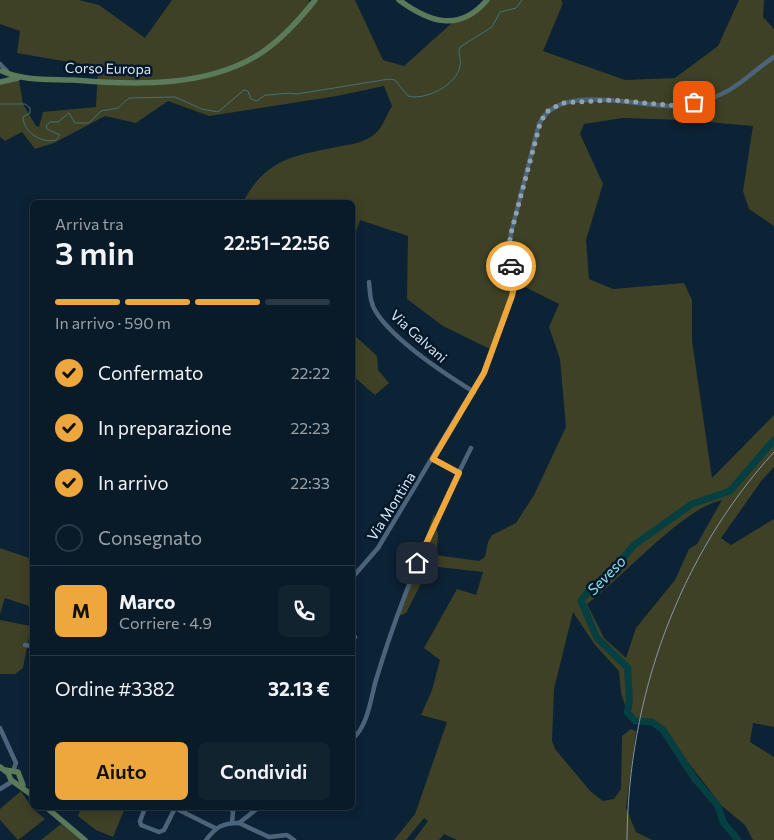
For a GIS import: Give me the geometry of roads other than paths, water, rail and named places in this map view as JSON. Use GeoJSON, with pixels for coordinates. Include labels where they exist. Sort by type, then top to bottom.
{"type":"FeatureCollection","features":[{"type":"Feature","properties":{"kind":"main road","name":"Corso Europa"},"geometry":{"type":"LineString","coordinates":[[22,78],[1,70],[0,81],[22,78],[120,84],[176,81],[228,69],[261,53],[288,31],[316,0]]}},
{"type":"Feature","properties":{"kind":"main road"},"geometry":{"type":"LineString","coordinates":[[399,0],[423,17],[448,21],[467,16],[481,7],[487,0]]}},
{"type":"Feature","properties":{"kind":"main road"},"geometry":{"type":"LineString","coordinates":[[2,769],[30,793]]}},
{"type":"Feature","properties":{"kind":"main road"},"geometry":{"type":"LineString","coordinates":[[49,810],[85,840]]}},
{"type":"Feature","properties":{"kind":"street","name":"Via Montina"},"geometry":{"type":"LineString","coordinates":[[355,573],[378,548],[484,373],[512,296],[515,282],[508,251],[511,233],[540,124],[546,112],[562,103],[612,100],[680,106],[733,88],[774,57]]}},
{"type":"Feature","properties":{"kind":"street"},"geometry":{"type":"LineString","coordinates":[[0,64],[5,70],[22,78]]}},
{"type":"Feature","properties":{"kind":"street","name":"Via Galvani"},"geometry":{"type":"LineString","coordinates":[[368,282],[370,298],[375,312],[438,368],[474,392]]}},
{"type":"Feature","properties":{"kind":"street"},"geometry":{"type":"LineString","coordinates":[[355,734],[365,719],[382,660],[410,579],[471,448]]}},
{"type":"Feature","properties":{"kind":"street"},"geometry":{"type":"LineString","coordinates":[[433,459],[459,473]]}},
{"type":"Feature","properties":{"kind":"street"},"geometry":{"type":"LineString","coordinates":[[25,645],[30,646]]}},
{"type":"Feature","properties":{"kind":"street"},"geometry":{"type":"LineString","coordinates":[[0,728],[16,763],[13,778],[0,789]]}},
{"type":"Feature","properties":{"kind":"street"},"geometry":{"type":"LineString","coordinates":[[144,810],[140,821],[141,825],[159,832],[164,830],[174,810]]}},
{"type":"Feature","properties":{"kind":"street"},"geometry":{"type":"LineString","coordinates":[[179,810],[215,828]]}},
{"type":"Feature","properties":{"kind":"street"},"geometry":{"type":"LineString","coordinates":[[232,810],[232,823]]}},
{"type":"Feature","properties":{"kind":"street"},"geometry":{"type":"LineString","coordinates":[[238,823],[255,810]]}},
{"type":"Feature","properties":{"kind":"street"},"geometry":{"type":"LineString","coordinates":[[206,840],[215,828],[232,823],[238,823],[269,837],[287,834],[294,840]]}},
{"type":"Feature","properties":{"kind":"waterway"},"geometry":{"type":"LineString","coordinates":[[0,104],[25,104],[30,108],[30,113],[23,117],[26,127],[34,136],[51,141],[56,140],[60,135],[47,129],[46,126],[50,122],[58,122],[69,113],[75,123],[89,123],[101,111],[118,108],[129,98],[175,97],[202,109],[218,112],[244,90],[248,91],[251,99],[257,101],[265,95],[297,94],[389,79],[395,80],[408,96],[423,96],[431,94],[447,85],[458,73],[460,47],[492,27],[500,12],[516,8],[522,0]]}},
{"type":"Feature","properties":{"kind":"waterway","name":"Seveso"},"geometry":{"type":"LineString","coordinates":[[738,840],[723,822],[718,806],[695,779],[663,730],[652,722],[635,721],[627,712],[629,702],[628,668],[597,638],[581,601],[588,592],[606,579],[634,545],[692,504],[730,491],[774,440]]}},
{"type":"Feature","properties":{"kind":"railway"},"geometry":{"type":"LineString","coordinates":[[627,840],[630,787],[637,734],[649,683],[665,632],[686,583],[711,537],[740,493],[774,452]]}}]}
